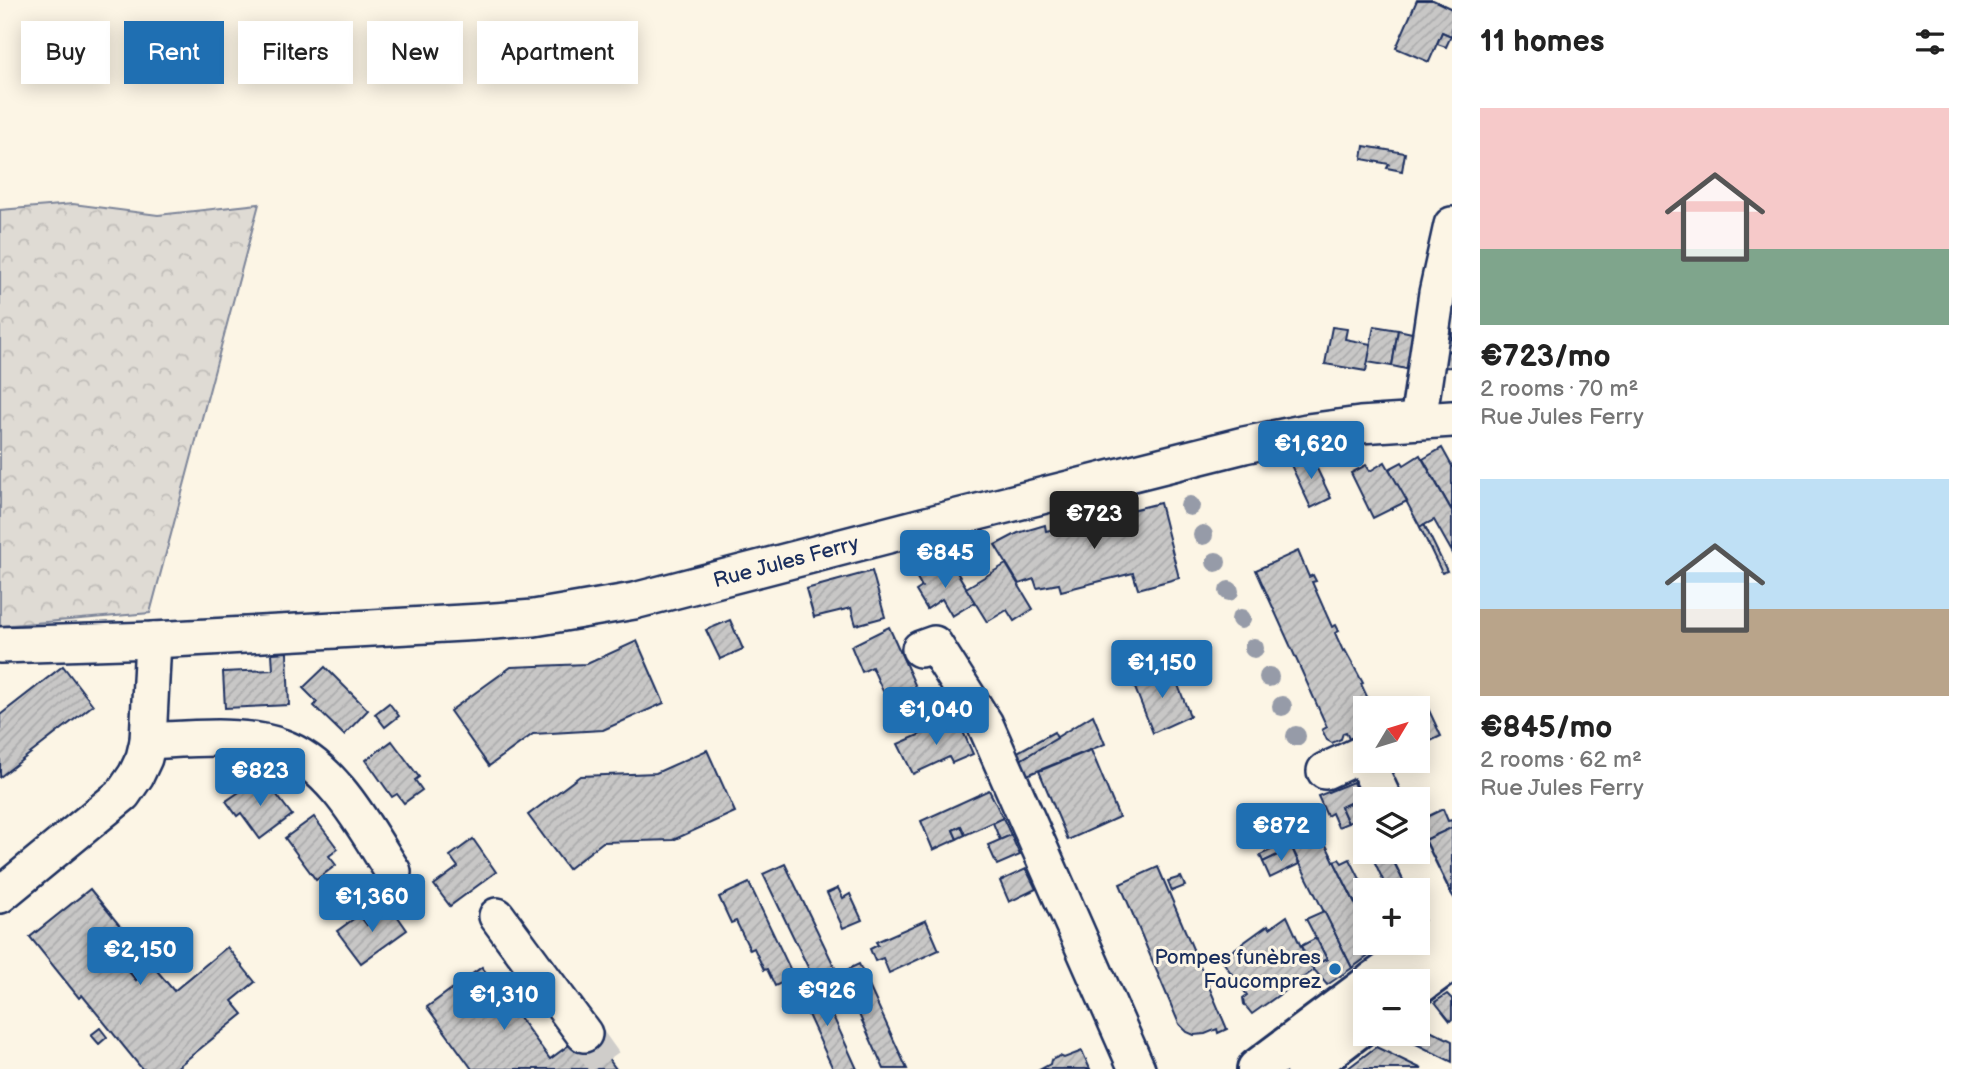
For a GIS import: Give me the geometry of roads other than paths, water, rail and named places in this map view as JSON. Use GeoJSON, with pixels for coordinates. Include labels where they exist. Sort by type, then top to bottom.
{"type":"FeatureCollection","features":[{"type":"Feature","properties":{"kind":"main road"},"geometry":{"type":"LineString","coordinates":[[1395,969],[1451,935]]}},
{"type":"Feature","properties":{"kind":"main road"},"geometry":{"type":"LineString","coordinates":[[1429,969],[1451,935]]}},
{"type":"Feature","properties":{"kind":"main road"},"geometry":{"type":"LineString","coordinates":[[1257,1069],[1353,997]]}},
{"type":"Feature","properties":{"kind":"main road"},"geometry":{"type":"LineString","coordinates":[[1305,1069],[1353,1032]]}},
{"type":"Feature","properties":{"kind":"street"},"geometry":{"type":"LineString","coordinates":[[1418,421],[1437,293],[1452,225]]}},
{"type":"Feature","properties":{"kind":"street","name":"Rue Jules Ferry"},"geometry":{"type":"LineString","coordinates":[[0,645],[153,640],[494,621],[583,611],[694,586],[1244,445],[1307,432],[1452,419]]}},
{"type":"Feature","properties":{"kind":"street"},"geometry":{"type":"LineString","coordinates":[[0,895],[123,794],[136,775],[148,741],[153,640]]}},
{"type":"Feature","properties":{"kind":"street"},"geometry":{"type":"LineString","coordinates":[[920,649],[934,644],[985,724],[1137,1069]]}},
{"type":"Feature","properties":{"kind":"street"},"geometry":{"type":"LineString","coordinates":[[148,741],[199,738],[262,742],[283,747],[304,758],[339,790],[393,872]]}},
{"type":"Feature","properties":{"kind":"street"},"geometry":{"type":"LineString","coordinates":[[1325,771],[1353,758]]}},
{"type":"Feature","properties":{"kind":"street"},"geometry":{"type":"LineString","coordinates":[[1416,864],[1451,935]]}},
{"type":"Feature","properties":{"kind":"street"},"geometry":{"type":"LineString","coordinates":[[497,916],[584,1034]]}},
{"type":"Feature","properties":{"kind":"tunnel"},"geometry":{"type":"LineString","coordinates":[[584,1034],[609,1069]]}},
{"type":"Feature","properties":{"kind":"place","name":"Pompes funèbres Faucomprez"},"geometry":{"type":"Point","coordinates":[1335,969]}}]}
